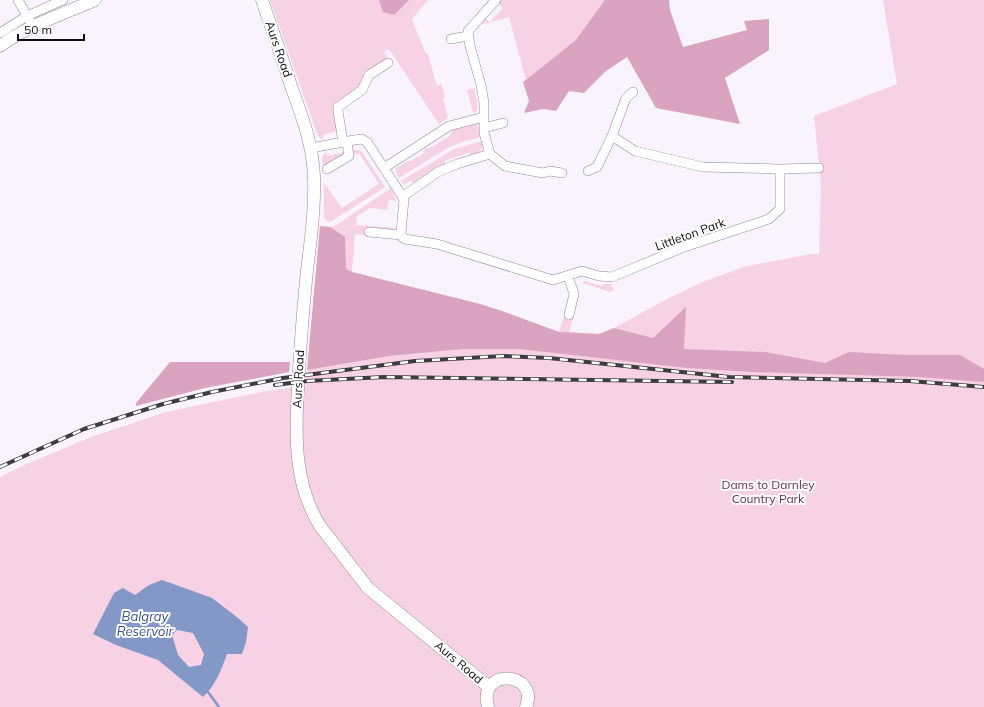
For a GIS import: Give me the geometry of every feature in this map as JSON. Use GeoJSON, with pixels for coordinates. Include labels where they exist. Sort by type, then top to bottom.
{"type":"FeatureCollection","features":[{"type":"Feature","properties":{"kind":"street"},"geometry":{"type":"LineString","coordinates":[[18,0],[30,21]]}},
{"type":"Feature","properties":{"kind":"street"},"geometry":{"type":"LineString","coordinates":[[0,46],[30,21],[63,0]]}},
{"type":"Feature","properties":{"kind":"street"},"geometry":{"type":"LineString","coordinates":[[0,33],[30,21],[95,0]]}},
{"type":"Feature","properties":{"kind":"street","name":"Aurs Road"},"geometry":{"type":"LineString","coordinates":[[262,0],[302,116],[311,148],[314,176],[314,197],[300,344],[296,415],[298,465],[306,498],[313,515],[320,526],[368,588],[489,688]]}},
{"type":"Feature","properties":{"kind":"street"},"geometry":{"type":"LineString","coordinates":[[496,0],[468,31],[481,85],[484,128],[490,154],[505,166],[543,172],[550,171],[562,173]]}},
{"type":"Feature","properties":{"kind":"street"},"geometry":{"type":"LineString","coordinates":[[451,39],[468,36]]}},
{"type":"Feature","properties":{"kind":"street"},"geometry":{"type":"LineString","coordinates":[[327,169],[349,156],[338,107],[362,90],[369,75],[388,63]]}},
{"type":"Feature","properties":{"kind":"street"},"geometry":{"type":"LineString","coordinates":[[588,171],[597,167],[612,136],[626,98],[633,92]]}},
{"type":"Feature","properties":{"kind":"street"},"geometry":{"type":"LineString","coordinates":[[384,168],[449,126],[484,117]]}},
{"type":"Feature","properties":{"kind":"street"},"geometry":{"type":"LineString","coordinates":[[484,128],[503,123]]}},
{"type":"Feature","properties":{"kind":"street"},"geometry":{"type":"LineString","coordinates":[[612,136],[635,150],[704,166],[780,169],[819,168]]}},
{"type":"Feature","properties":{"kind":"street"},"geometry":{"type":"LineString","coordinates":[[311,148],[362,139],[367,142],[404,199],[401,235]]}},
{"type":"Feature","properties":{"kind":"street"},"geometry":{"type":"LineString","coordinates":[[402,197],[438,172],[457,164],[490,154]]}},
{"type":"Feature","properties":{"kind":"street","name":"Littleton Park"},"geometry":{"type":"LineString","coordinates":[[369,232],[401,235],[405,239],[437,244],[553,280],[582,271],[599,276],[612,277],[684,247],[769,220],[780,209],[780,169]]}},
{"type":"Feature","properties":{"kind":"street"},"geometry":{"type":"LineString","coordinates":[[568,276],[574,294],[569,315]]}},
{"type":"Feature","properties":{"kind":"street","name":"Aurs Road"},"geometry":{"type":"LineString","coordinates":[[488,707],[486,700],[489,688],[494,682],[508,678],[515,679],[526,689],[528,696],[526,707]]}},
{"type":"Feature","properties":{"kind":"green space"},"geometry":{"type":"Polygon","coordinates":[[[270,0],[428,0],[412,19],[426,54],[428,54],[437,86],[441,84],[445,97],[443,98],[448,118],[439,124],[389,49],[384,52],[388,58],[365,73],[358,88],[342,100],[337,101],[334,106],[333,113],[337,131],[323,135],[323,139],[321,139],[318,136],[270,0]]]}},
{"type":"Feature","properties":{"kind":"green space"},"geometry":{"type":"Polygon","coordinates":[[[501,0],[652,0],[545,91],[523,82],[526,80],[509,17],[480,25],[483,23],[482,21],[485,18],[490,22],[503,8],[499,3],[501,0]]]}},
{"type":"Feature","properties":{"kind":"green space","name":"Dams to Darnley Country Park"},"geometry":{"type":"Polygon","coordinates":[[[883,0],[984,0],[984,707],[0,707],[0,477],[22,466],[91,437],[166,412],[266,391],[306,386],[320,226],[335,226],[391,188],[396,201],[389,200],[387,210],[370,208],[357,216],[356,225],[394,228],[393,231],[366,228],[365,235],[355,234],[352,272],[480,304],[559,332],[564,316],[573,318],[569,332],[599,334],[612,329],[669,298],[705,281],[747,266],[819,254],[821,184],[814,116],[897,84],[883,0]]]}},
{"type":"Feature","properties":{"kind":"green space"},"geometry":{"type":"Polygon","coordinates":[[[475,88],[478,108],[476,112],[473,113],[467,90],[475,88]]]}},
{"type":"Feature","properties":{"kind":"green space"},"geometry":{"type":"Polygon","coordinates":[[[477,122],[481,137],[459,143],[446,149],[399,178],[396,168],[424,153],[425,148],[430,148],[450,136],[452,129],[477,122]]]}},
{"type":"Feature","properties":{"kind":"green space"},"geometry":{"type":"Polygon","coordinates":[[[482,141],[484,145],[475,156],[469,153],[446,160],[444,165],[434,169],[413,183],[411,181],[404,184],[401,181],[454,149],[482,141]]]}},
{"type":"Feature","properties":{"kind":"green space"},"geometry":{"type":"Polygon","coordinates":[[[352,150],[362,152],[385,187],[329,222],[324,218],[324,183],[342,208],[379,184],[359,153],[355,155],[352,150]]]}},
{"type":"Feature","properties":{"kind":"green space"},"geometry":{"type":"Polygon","coordinates":[[[326,152],[327,156],[345,152],[345,154],[324,169],[322,157],[326,152]]]}},
{"type":"Feature","properties":{"kind":"green space"},"geometry":{"type":"Polygon","coordinates":[[[584,281],[602,286],[605,284],[611,284],[614,290],[610,292],[583,283],[584,281]]]}},
{"type":"Feature","properties":{"kind":"shaded area"},"geometry":{"type":"Polygon","coordinates":[[[379,0],[409,0],[394,15],[383,12],[379,0]]]}},
{"type":"Feature","properties":{"kind":"shaded area"},"geometry":{"type":"Polygon","coordinates":[[[605,0],[669,0],[670,10],[683,47],[747,30],[744,21],[769,19],[769,50],[725,78],[740,124],[656,108],[627,57],[606,71],[584,93],[569,91],[556,111],[543,109],[524,113],[529,101],[523,82],[576,40],[605,0]]]}},
{"type":"Feature","properties":{"kind":"shaded area"},"geometry":{"type":"Polygon","coordinates":[[[320,226],[330,227],[345,237],[346,269],[352,272],[480,304],[559,332],[599,334],[614,328],[653,338],[686,307],[684,349],[765,352],[825,363],[849,352],[905,355],[960,355],[984,369],[984,382],[920,377],[751,372],[687,368],[519,349],[462,349],[389,356],[307,370],[320,226]]]}},
{"type":"Feature","properties":{"kind":"shaded area"},"geometry":{"type":"Polygon","coordinates":[[[170,362],[290,362],[289,372],[205,388],[136,406],[136,403],[170,362]]]}},
{"type":"Feature","properties":{"kind":"water","name":"Balgray Reservoir"},"geometry":{"type":"Polygon","coordinates":[[[162,580],[212,598],[248,627],[246,642],[242,654],[227,654],[215,682],[203,697],[158,660],[116,645],[93,634],[114,593],[123,588],[135,595],[149,585],[162,580]],[[177,630],[172,635],[178,655],[189,667],[201,665],[204,654],[193,633],[177,630]]]}},
{"type":"Feature","properties":{"kind":"waterway"},"geometry":{"type":"LineString","coordinates":[[208,692],[219,707]]}},
{"type":"Feature","properties":{"kind":"railway"},"geometry":{"type":"LineString","coordinates":[[0,467],[84,429],[163,404],[212,392],[283,378],[415,361],[503,356],[549,358],[729,377],[910,381],[984,387]]}},
{"type":"Feature","properties":{"kind":"railway"},"geometry":{"type":"LineString","coordinates":[[275,385],[307,381],[384,377],[732,382]]}}]}
